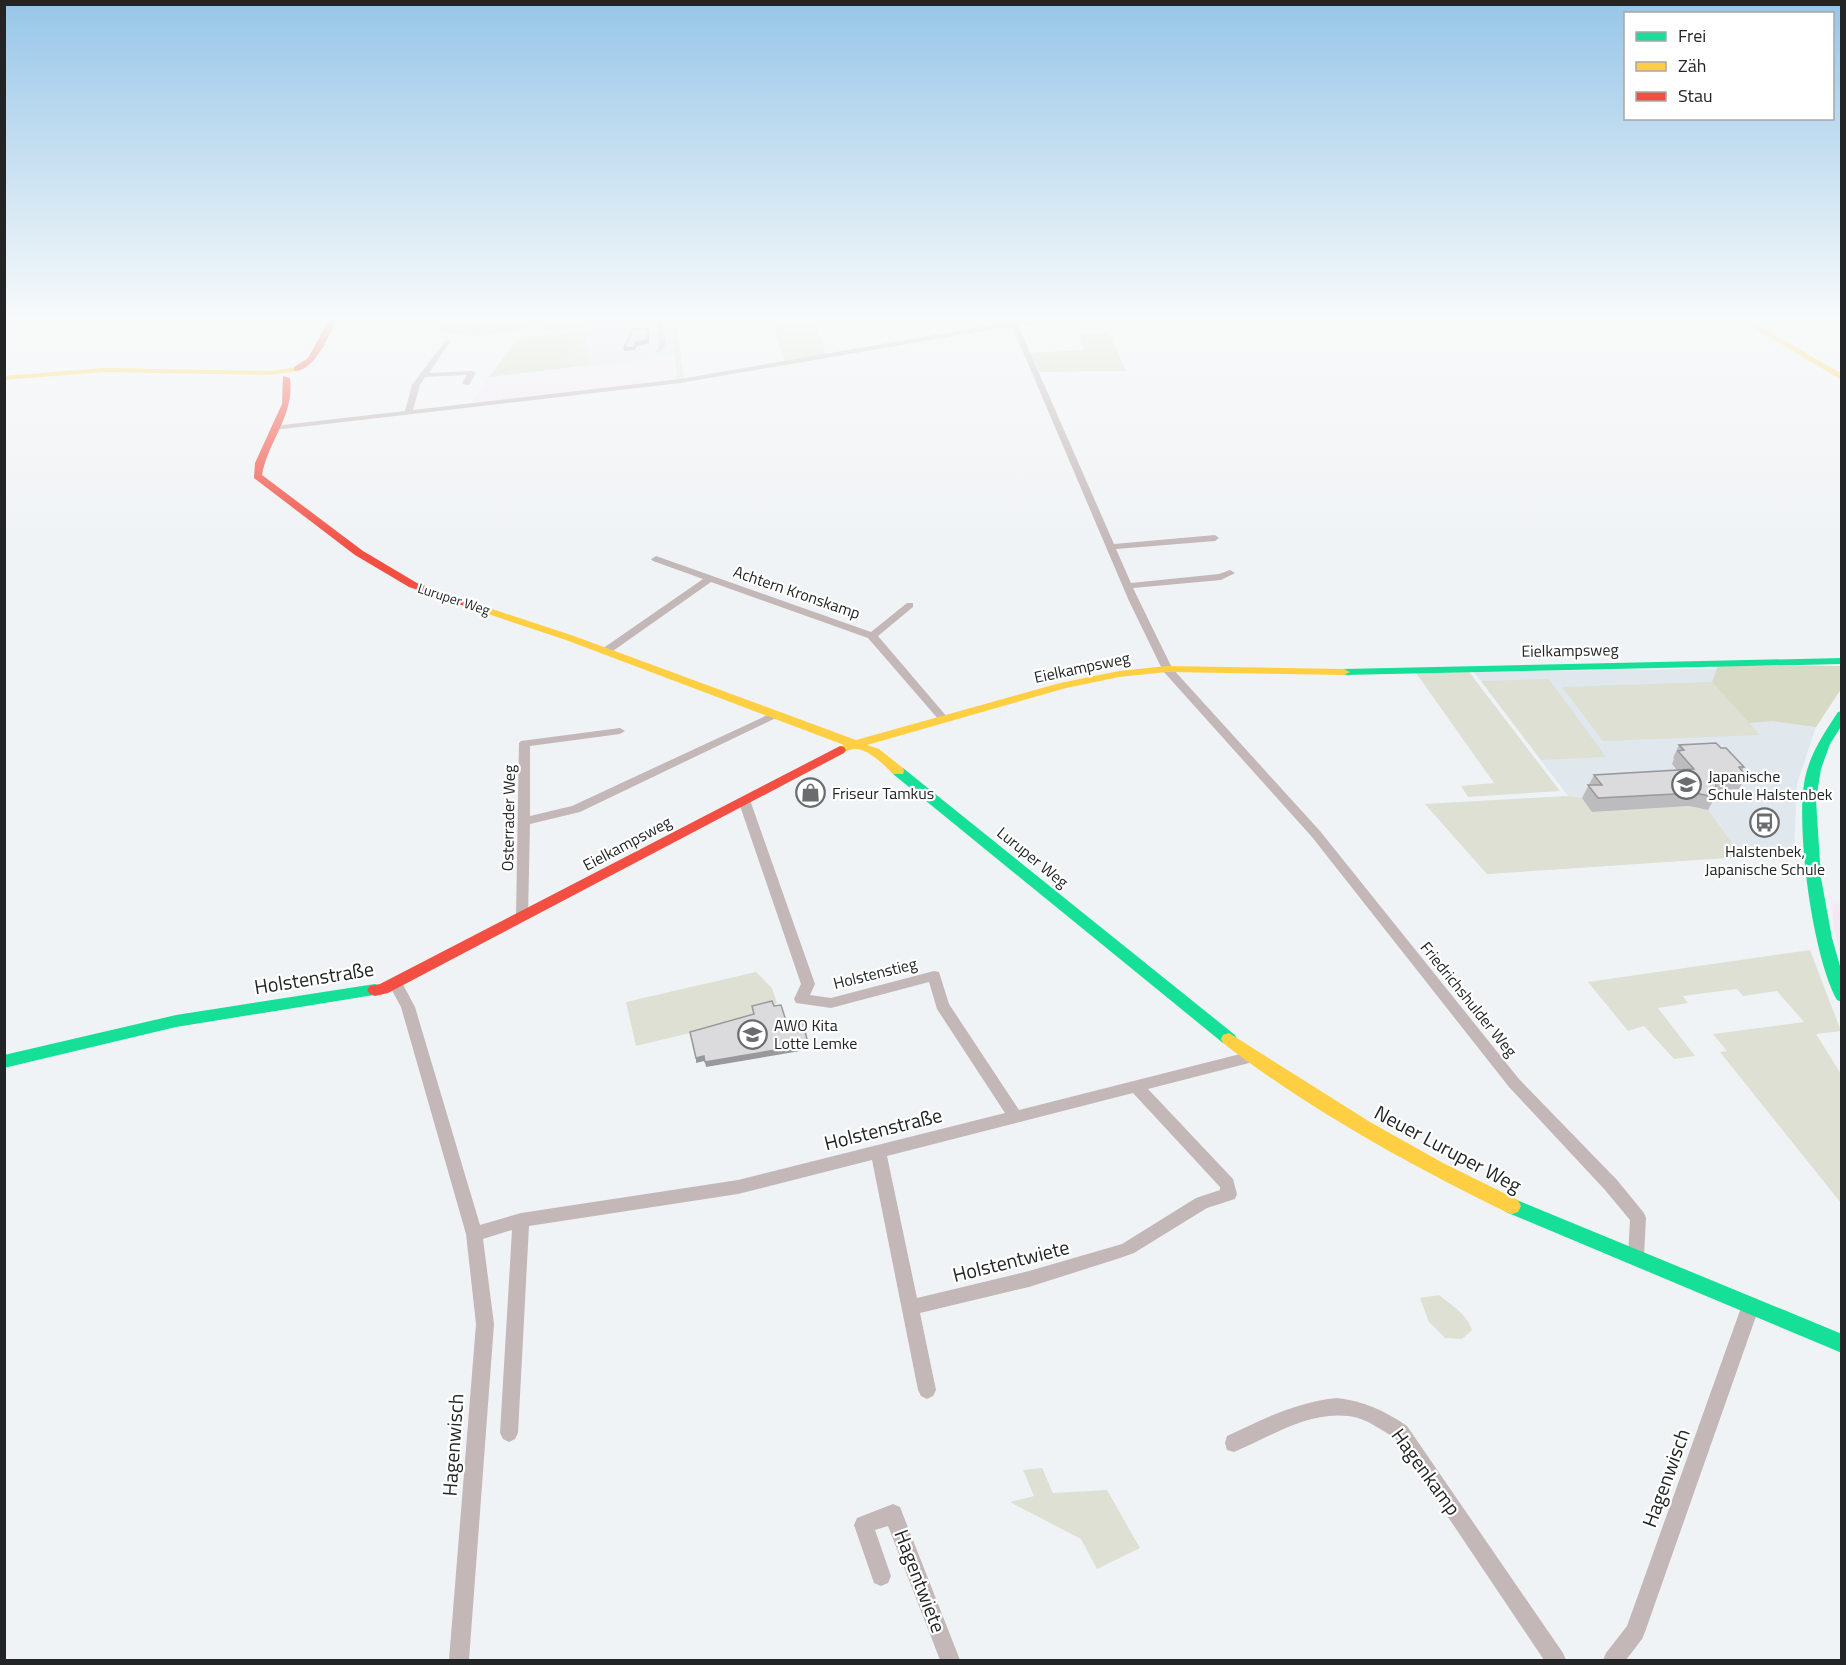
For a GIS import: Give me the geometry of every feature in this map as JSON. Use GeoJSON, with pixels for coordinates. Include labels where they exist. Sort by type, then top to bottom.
{"type":"FeatureCollection","features":[{"type":"Feature","properties":{"kind":"street","name":"Luruper Weg"},"geometry":{"type":"LineString","coordinates":[[291,396],[274,428],[258,467],[258,478],[359,553],[413,585],[606,651],[774,715],[858,744],[889,762],[1252,1057]]}},
{"type":"Feature","properties":{"kind":"street"},"geometry":{"type":"LineString","coordinates":[[408,413],[413,396]]}},
{"type":"Feature","properties":{"kind":"street"},"geometry":{"type":"LineString","coordinates":[[274,428],[555,396]]}},
{"type":"Feature","properties":{"kind":"street","name":"Friedrichshulder Weg"},"geometry":{"type":"LineString","coordinates":[[1045,396],[1110,547],[1167,669],[1316,834],[1514,1083],[1638,1218],[1636,1256]]}},
{"type":"Feature","properties":{"kind":"street"},"geometry":{"type":"LineString","coordinates":[[1110,547],[1215,538]]}},
{"type":"Feature","properties":{"kind":"street","name":"Achtern Kronskamp"},"geometry":{"type":"LineString","coordinates":[[656,559],[872,636],[943,718]]}},
{"type":"Feature","properties":{"kind":"street"},"geometry":{"type":"LineString","coordinates":[[1128,586],[1221,577],[1230,573]]}},
{"type":"Feature","properties":{"kind":"street","name":"Achtern Kronskamp"},"geometry":{"type":"LineString","coordinates":[[606,651],[711,578]]}},
{"type":"Feature","properties":{"kind":"street","name":"Achtern Kronskamp"},"geometry":{"type":"LineString","coordinates":[[872,636],[910,605]]}},
{"type":"Feature","properties":{"kind":"street","name":"Eielkampsweg"},"geometry":{"type":"LineString","coordinates":[[395,983],[744,800],[858,744],[1064,685],[1119,674],[1167,669],[1358,672],[1842,661]]}},
{"type":"Feature","properties":{"kind":"street"},"geometry":{"type":"LineString","coordinates":[[525,820],[576,809],[774,715]]}},
{"type":"Feature","properties":{"kind":"street"},"geometry":{"type":"LineString","coordinates":[[1842,716],[1817,757],[1809,786],[1809,801],[1818,914],[1823,945],[1842,996]]}},
{"type":"Feature","properties":{"kind":"street","name":"Osterrader Weg"},"geometry":{"type":"LineString","coordinates":[[522,917],[525,743],[620,730]]}},
{"type":"Feature","properties":{"kind":"street","name":"Holstenstieg"},"geometry":{"type":"LineString","coordinates":[[744,800],[808,984],[801,999],[831,1003],[934,976],[942,1005],[1016,1117]]}},
{"type":"Feature","properties":{"kind":"street","name":"Holstenstraße"},"geometry":{"type":"LineString","coordinates":[[4,1062],[176,1021],[369,992],[395,983],[408,1007],[474,1233],[521,1220],[738,1187],[1252,1057]]}},
{"type":"Feature","properties":{"kind":"street","name":"Neuer Luruper Weg"},"geometry":{"type":"LineString","coordinates":[[1252,1057],[1376,1136],[1439,1170],[1556,1226],[1636,1256]]}},
{"type":"Feature","properties":{"kind":"street","name":"Holstentwiete"},"geometry":{"type":"LineString","coordinates":[[912,1307],[1029,1279],[1124,1250],[1202,1203],[1229,1194],[1227,1184],[1137,1087]]}},
{"type":"Feature","properties":{"kind":"street"},"geometry":{"type":"LineString","coordinates":[[878,1152],[912,1307],[927,1390]]}},
{"type":"Feature","properties":{"kind":"street"},"geometry":{"type":"LineString","coordinates":[[508,1433],[521,1220]]}},
{"type":"Feature","properties":{"kind":"street","name":"Hagenwisch"},"geometry":{"type":"LineString","coordinates":[[459,1660],[485,1324],[474,1233]]}},
{"type":"Feature","properties":{"kind":"street"},"geometry":{"type":"LineString","coordinates":[[1636,1256],[1842,1344]]}},
{"type":"Feature","properties":{"kind":"street","name":"Hagenwisch"},"geometry":{"type":"LineString","coordinates":[[1613,1660],[1635,1632],[1751,1305]]}},
{"type":"Feature","properties":{"kind":"street","name":"Hagenkamp"},"geometry":{"type":"LineString","coordinates":[[1234,1443],[1311,1408],[1335,1406],[1383,1418],[1401,1432],[1556,1660]]}},
{"type":"Feature","properties":{"kind":"street","name":"Hagentwiete"},"geometry":{"type":"LineString","coordinates":[[881,1576],[864,1526],[893,1514],[950,1660]]}},
{"type":"Feature","properties":{"kind":"shaded area"},"geometry":{"type":"Polygon","coordinates":[[[476,396],[535,396],[471,403],[476,396]]]}},
{"type":"Feature","properties":{"kind":"shaded area"},"geometry":{"type":"Polygon","coordinates":[[[1841,667],[1841,689],[1816,727],[1797,784],[1794,853],[1487,874],[1425,804],[1568,796],[1474,672],[1841,667]]]}},
{"type":"Feature","properties":{"kind":"shaded area"},"geometry":{"type":"Polygon","coordinates":[[[1469,672],[1560,791],[1468,797],[1461,786],[1494,783],[1416,673],[1469,672]]]}},
{"type":"Feature","properties":{"kind":"shaded area"},"geometry":{"type":"Polygon","coordinates":[[[1549,679],[1606,757],[1541,760],[1481,681],[1549,679]]]}},
{"type":"Feature","properties":{"kind":"shaded area"},"geometry":{"type":"Polygon","coordinates":[[[1712,682],[1760,735],[1603,741],[1562,687],[1712,682]]]}},
{"type":"Feature","properties":{"kind":"shaded area"},"geometry":{"type":"Polygon","coordinates":[[[1569,796],[1582,798],[1593,812],[1689,806],[1708,810],[1742,857],[1487,874],[1425,804],[1569,796]]]}},
{"type":"Feature","properties":{"kind":"shaded area"},"geometry":{"type":"Polygon","coordinates":[[[1842,903],[1841,958],[1834,930],[1832,904],[1842,903]]]}},
{"type":"Feature","properties":{"kind":"shaded area"},"geometry":{"type":"Polygon","coordinates":[[[1810,950],[1841,1031],[1816,1034],[1841,1074],[1841,1203],[1720,1052],[1727,1051],[1713,1034],[1804,1022],[1777,991],[1743,996],[1737,989],[1683,996],[1688,1003],[1658,1008],[1695,1056],[1674,1059],[1644,1026],[1628,1031],[1588,982],[1810,950]]]}},
{"type":"Feature","properties":{"kind":"shaded area"},"geometry":{"type":"Polygon","coordinates":[[[756,972],[772,988],[777,1003],[755,1018],[691,1036],[690,1033],[636,1046],[626,1002],[756,972]]]}},
{"type":"Feature","properties":{"kind":"shaded area"},"geometry":{"type":"Polygon","coordinates":[[[1439,1295],[1458,1310],[1469,1324],[1472,1330],[1462,1339],[1445,1338],[1429,1322],[1420,1298],[1439,1295]]]}},
{"type":"Feature","properties":{"kind":"shaded area"},"geometry":{"type":"Polygon","coordinates":[[[1042,1468],[1053,1493],[1107,1490],[1140,1548],[1097,1569],[1081,1539],[1010,1502],[1034,1496],[1023,1470],[1042,1468]]]}},
{"type":"Feature","properties":{"kind":"green space"},"geometry":{"type":"Polygon","coordinates":[[[1718,666],[1839,666],[1841,667],[1841,689],[1816,727],[1773,721],[1749,723],[1712,682],[1718,666]]]}},
{"type":"Feature","properties":{"kind":"building"},"geometry":{"type":"Polygon","coordinates":[[[1716,743],[1721,748],[1726,748],[1744,767],[1739,767],[1746,776],[1716,778],[1715,797],[1695,793],[1598,798],[1588,785],[1602,785],[1594,775],[1694,769],[1678,751],[1684,750],[1679,745],[1716,743]]]}},
{"type":"Feature","properties":{"kind":"building","name":"AWO Kita Lotte Lemke"},"geometry":{"type":"Polygon","coordinates":[[[772,1001],[774,1006],[781,1005],[788,1027],[803,1023],[807,1039],[803,1040],[805,1045],[705,1062],[704,1056],[696,1058],[690,1032],[754,1014],[752,1006],[772,1001]]]}},
{"type":"Feature","properties":{"kind":"traffic: fast"},"geometry":{"type":"LineString","coordinates":[[1344,672],[1842,661]]}},
{"type":"Feature","properties":{"kind":"traffic: fast"},"geometry":{"type":"LineString","coordinates":[[1842,715],[1817,760],[1812,777],[1810,807],[1814,878],[1820,918],[1829,957],[1842,996]]}},
{"type":"Feature","properties":{"kind":"traffic: fast"},"geometry":{"type":"LineString","coordinates":[[898,771],[1229,1039]]}},
{"type":"Feature","properties":{"kind":"traffic: fast"},"geometry":{"type":"LineString","coordinates":[[4,1062],[176,1021],[375,990]]}},
{"type":"Feature","properties":{"kind":"traffic: fast"},"geometry":{"type":"LineString","coordinates":[[1512,1206],[1842,1344]]}},
{"type":"Feature","properties":{"kind":"traffic: slow"},"geometry":{"type":"LineString","coordinates":[[486,610],[570,638],[875,752],[898,771]]}},
{"type":"Feature","properties":{"kind":"traffic: slow"},"geometry":{"type":"LineString","coordinates":[[840,750],[1064,685],[1119,674],[1167,669],[1344,672]]}},
{"type":"Feature","properties":{"kind":"traffic: slow"},"geometry":{"type":"LineString","coordinates":[[1229,1039],[1272,1070],[1364,1127],[1512,1206]]}},
{"type":"Feature","properties":{"kind":"traffic: jam"},"geometry":{"type":"LineString","coordinates":[[287,396],[282,416],[264,451],[257,476],[359,553],[413,585],[486,610]]}},
{"type":"Feature","properties":{"kind":"traffic: jam"},"geometry":{"type":"LineString","coordinates":[[375,990],[383,989],[840,750]]}},
{"type":"Feature","properties":{"kind":"place","name":"Japanische Schule Halstenbek"},"geometry":{"type":"Point","coordinates":[1687,785]}},
{"type":"Feature","properties":{"kind":"place","name":"Friseur Tamkus"},"geometry":{"type":"Point","coordinates":[811,793]}},
{"type":"Feature","properties":{"kind":"place","name":"Halstenbek, Japanische Schule"},"geometry":{"type":"Point","coordinates":[1765,823]}},
{"type":"Feature","properties":{"kind":"place","name":"AWO Kita Lotte Lemke"},"geometry":{"type":"Point","coordinates":[753,1034]}}]}
